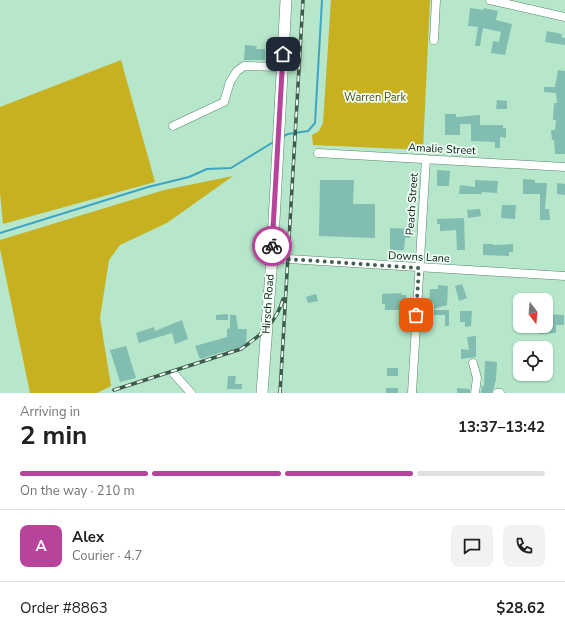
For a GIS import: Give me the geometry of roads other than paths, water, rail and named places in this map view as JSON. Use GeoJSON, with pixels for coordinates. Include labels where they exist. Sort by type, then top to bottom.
{"type":"FeatureCollection","features":[{"type":"Feature","properties":{"kind":"main road","name":"Hirsch Road"},"geometry":{"type":"LineString","coordinates":[[262,393],[272,258],[286,0]]}},
{"type":"Feature","properties":{"kind":"street"},"geometry":{"type":"LineString","coordinates":[[434,40],[436,0]]}},
{"type":"Feature","properties":{"kind":"street"},"geometry":{"type":"LineString","coordinates":[[490,0],[565,17]]}},
{"type":"Feature","properties":{"kind":"street"},"geometry":{"type":"LineString","coordinates":[[173,126],[224,102],[230,82],[237,71],[244,66],[282,67]]}},
{"type":"Feature","properties":{"kind":"street","name":"Amalie Street"},"geometry":{"type":"LineString","coordinates":[[318,153],[565,167]]}},
{"type":"Feature","properties":{"kind":"street","name":"Peach Street"},"geometry":{"type":"LineString","coordinates":[[412,393],[426,159]]}},
{"type":"Feature","properties":{"kind":"street","name":"Downs Lane"},"geometry":{"type":"LineString","coordinates":[[272,258],[565,276]]}},
{"type":"Feature","properties":{"kind":"street"},"geometry":{"type":"LineString","coordinates":[[473,363],[477,378],[475,393]]}},
{"type":"Feature","properties":{"kind":"street"},"geometry":{"type":"LineString","coordinates":[[174,374],[191,393]]}},
{"type":"Feature","properties":{"kind":"waterway"},"geometry":{"type":"LineString","coordinates":[[282,137],[288,134],[308,131],[315,123],[322,0]]}},
{"type":"Feature","properties":{"kind":"waterway"},"geometry":{"type":"LineString","coordinates":[[0,233],[148,187],[189,177],[207,169],[231,168],[275,141]]}},
{"type":"Feature","properties":{"kind":"railway"},"geometry":{"type":"LineString","coordinates":[[280,393],[303,0]]}},
{"type":"Feature","properties":{"kind":"railway"},"geometry":{"type":"LineString","coordinates":[[114,390],[241,349],[267,328],[277,315],[283,299]]}},
{"type":"Feature","properties":{"kind":"park label","name":"Warren Park"},"geometry":{"type":"Point","coordinates":[375,97]}}]}
